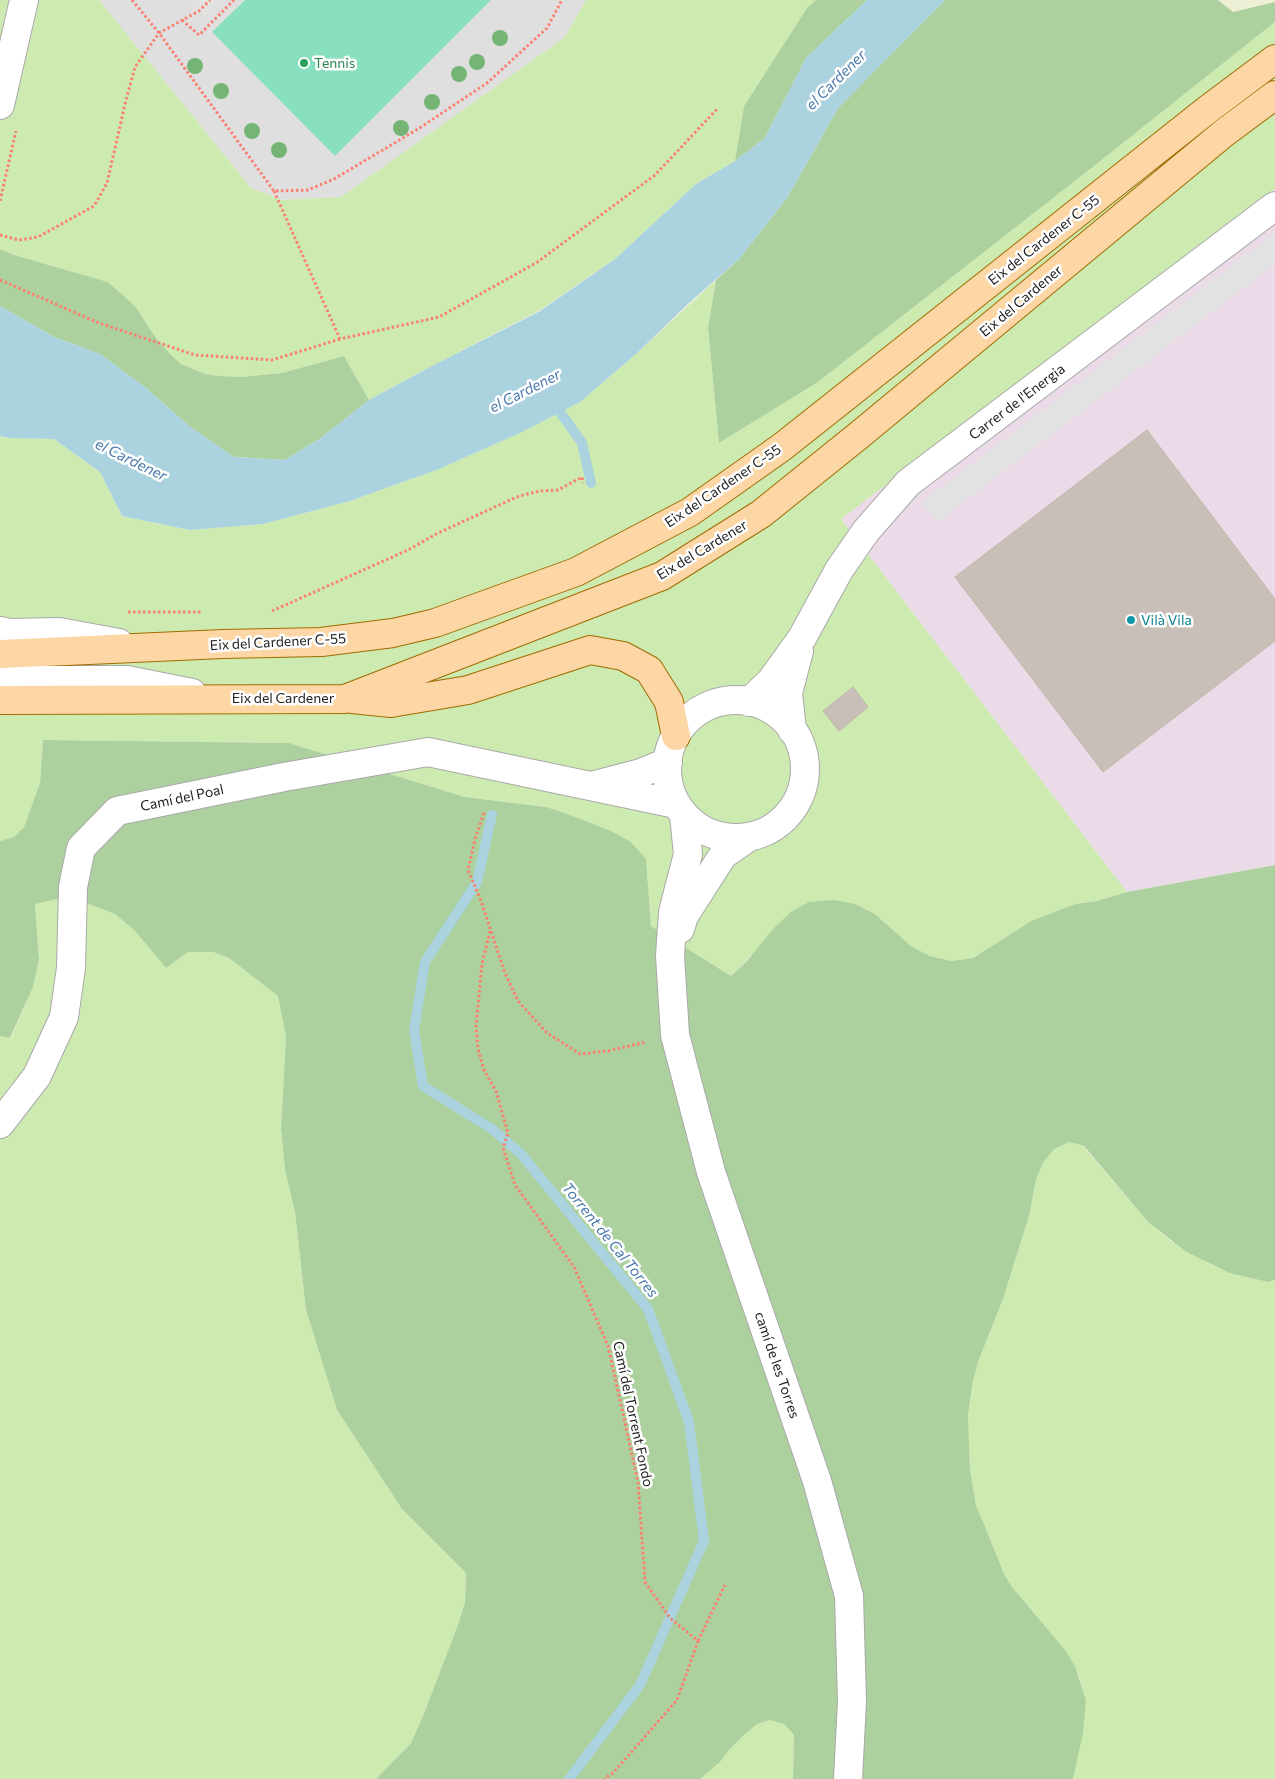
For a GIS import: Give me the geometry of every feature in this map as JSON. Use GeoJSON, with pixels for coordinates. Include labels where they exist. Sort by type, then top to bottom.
{"type":"FeatureCollection","features":[{"type":"Feature","properties":{"kind":"main road","name":"Eix del Cardener C-55"},"geometry":{"type":"LineString","coordinates":[[0,654],[223,644],[321,642],[393,633],[435,623],[576,572],[690,512],[782,447],[1207,110],[1275,59]]}},
{"type":"Feature","properties":{"kind":"main road","name":"Eix del Cardener"},"geometry":{"type":"LineString","coordinates":[[0,700],[345,699],[662,576],[761,514],[1224,133],[1275,95]]}},
{"type":"Feature","properties":{"kind":"main road"},"geometry":{"type":"LineString","coordinates":[[345,699],[391,703],[468,690],[590,650],[623,656],[649,670],[670,702],[676,736]]}},
{"type":"Feature","properties":{"kind":"street"},"geometry":{"type":"LineString","coordinates":[[0,105],[24,0]]}},
{"type":"Feature","properties":{"kind":"street","name":"Carrer de l'Energia"},"geometry":{"type":"LineString","coordinates":[[802,638],[850,554],[866,531],[908,484],[1275,206]]}},
{"type":"Feature","properties":{"kind":"street"},"geometry":{"type":"LineString","coordinates":[[0,631],[9,633],[59,632],[147,648]]}},
{"type":"Feature","properties":{"kind":"street"},"geometry":{"type":"LineString","coordinates":[[749,702],[771,681],[802,638]]}},
{"type":"Feature","properties":{"kind":"street"},"geometry":{"type":"LineString","coordinates":[[670,956],[684,916],[723,855],[750,837],[766,831],[780,822],[791,810],[799,795],[804,778],[804,766],[802,753],[792,730],[788,693],[802,638]]}},
{"type":"Feature","properties":{"kind":"street"},"geometry":{"type":"LineString","coordinates":[[0,680],[128,680],[215,698]]}},
{"type":"Feature","properties":{"kind":"street"},"geometry":{"type":"LineString","coordinates":[[750,837],[735,838],[707,832],[695,825],[680,810],[669,784],[668,762],[670,748],[676,736],[689,719],[707,707],[727,701],[759,704],[773,712],[792,730]]}},
{"type":"Feature","properties":{"kind":"street","name":"Camí del Poal"},"geometry":{"type":"LineString","coordinates":[[0,1124],[37,1076],[64,1017],[71,968],[73,887],[80,848],[116,811],[284,777],[428,752],[588,786],[680,810]]}},
{"type":"Feature","properties":{"kind":"street"},"geometry":{"type":"LineString","coordinates":[[588,786],[641,773],[668,762]]}},
{"type":"Feature","properties":{"kind":"street","name":"camí de les Torres"},"geometry":{"type":"LineString","coordinates":[[680,810],[688,854],[673,912],[670,956],[675,1035],[711,1172],[818,1481],[848,1596],[852,1701],[848,1779]]}},
{"type":"Feature","properties":{"kind":"path"},"geometry":{"type":"LineString","coordinates":[[132,0],[159,33],[274,190],[340,339]]}},
{"type":"Feature","properties":{"kind":"path"},"geometry":{"type":"LineString","coordinates":[[0,235],[18,240],[38,237],[94,206],[107,183],[134,67],[159,33],[199,11],[210,0]]}},
{"type":"Feature","properties":{"kind":"path"},"geometry":{"type":"LineString","coordinates":[[182,20],[198,35],[234,0]]}},
{"type":"Feature","properties":{"kind":"path"},"geometry":{"type":"LineString","coordinates":[[274,190],[308,190],[334,179],[426,124],[487,83],[547,28],[562,0]]}},
{"type":"Feature","properties":{"kind":"path"},"geometry":{"type":"LineString","coordinates":[[0,280],[99,323],[195,355],[272,360],[340,339],[439,317],[536,263],[655,174],[718,108]]}},
{"type":"Feature","properties":{"kind":"path"},"geometry":{"type":"LineString","coordinates":[[0,201],[6,174]]}},
{"type":"Feature","properties":{"kind":"path"},"geometry":{"type":"LineString","coordinates":[[269,612],[408,550],[438,533],[519,496],[540,491],[558,490],[582,477],[583,483]]}},
{"type":"Feature","properties":{"kind":"path"},"geometry":{"type":"LineString","coordinates":[[123,612],[209,612]]}},
{"type":"Feature","properties":{"kind":"path"},"geometry":{"type":"LineString","coordinates":[[484,813],[475,839],[468,870],[480,898],[505,973],[518,1001],[547,1033],[580,1054],[608,1052],[675,1035]]}},
{"type":"Feature","properties":{"kind":"path","name":"Camí del Torrent Fondo"},"geometry":{"type":"LineString","coordinates":[[490,931],[482,964],[476,1027],[478,1049],[484,1070],[496,1091],[508,1133],[503,1148],[514,1185],[574,1268],[608,1346],[638,1482],[645,1582],[670,1618],[698,1641]]}},
{"type":"Feature","properties":{"kind":"path"},"geometry":{"type":"LineString","coordinates":[[604,1779],[613,1773],[677,1700],[698,1641],[725,1585]]}},
{"type":"Feature","properties":{"kind":"shaded area"},"geometry":{"type":"Polygon","coordinates":[[[99,0],[586,0],[565,37],[341,197],[282,200],[251,188],[99,0]]]}},
{"type":"Feature","properties":{"kind":"shaded area"},"geometry":{"type":"Polygon","coordinates":[[[188,0],[222,0],[205,16],[188,0]]]}},
{"type":"Feature","properties":{"kind":"shaded area"},"geometry":{"type":"Polygon","coordinates":[[[1275,189],[1275,865],[1127,892],[841,519],[1275,189]]]}},
{"type":"Feature","properties":{"kind":"shaded area"},"geometry":{"type":"Polygon","coordinates":[[[1275,233],[1275,264],[937,522],[922,502],[1275,233]]]}},
{"type":"Feature","properties":{"kind":"green space"},"geometry":{"type":"Polygon","coordinates":[[[0,0],[99,0],[251,188],[282,200],[341,197],[565,37],[586,0],[816,0],[807,8],[744,106],[735,161],[696,184],[615,259],[540,310],[369,400],[344,356],[282,373],[242,377],[205,374],[181,364],[171,355],[156,338],[135,306],[108,282],[14,255],[0,249],[0,0]]]}},
{"type":"Feature","properties":{"kind":"green space","name":"Tennis"},"geometry":{"type":"Polygon","coordinates":[[[245,0],[491,0],[335,156],[212,32],[245,0]]]}},
{"type":"Feature","properties":{"kind":"green space"},"geometry":{"type":"Polygon","coordinates":[[[816,0],[867,0],[806,58],[765,138],[735,161],[744,106],[807,8],[816,0]]]}},
{"type":"Feature","properties":{"kind":"green space"},"geometry":{"type":"Polygon","coordinates":[[[945,0],[1218,0],[1233,12],[1275,2],[1275,22],[818,382],[719,443],[708,328],[716,280],[739,259],[787,198],[838,108],[945,0]]]}},
{"type":"Feature","properties":{"kind":"green space"},"geometry":{"type":"Polygon","coordinates":[[[1218,0],[1275,0],[1275,2],[1233,12],[1218,0]]]}},
{"type":"Feature","properties":{"kind":"green space"},"geometry":{"type":"Polygon","coordinates":[[[1275,22],[1275,189],[841,519],[1127,892],[1097,901],[1075,904],[1031,921],[973,958],[951,961],[930,956],[911,946],[875,914],[855,904],[774,928],[761,946],[731,976],[651,926],[646,859],[611,831],[546,807],[465,797],[289,743],[43,740],[40,783],[24,827],[14,837],[0,841],[0,436],[54,439],[100,472],[122,516],[190,530],[263,524],[350,501],[439,469],[520,433],[580,402],[636,354],[716,280],[708,328],[719,443],[818,382],[1275,22]]]}},
{"type":"Feature","properties":{"kind":"green space"},"geometry":{"type":"Polygon","coordinates":[[[0,249],[14,255],[108,282],[135,306],[156,338],[171,355],[181,364],[205,374],[242,377],[282,373],[344,356],[369,400],[321,438],[285,460],[234,457],[189,426],[146,388],[100,354],[54,337],[0,306],[0,249]]]}},
{"type":"Feature","properties":{"kind":"green space"},"geometry":{"type":"Polygon","coordinates":[[[43,740],[289,743],[465,797],[546,807],[568,814],[611,831],[631,842],[646,859],[651,926],[731,976],[747,961],[774,928],[791,912],[809,902],[834,900],[855,904],[875,914],[911,946],[930,956],[951,961],[973,958],[1031,921],[1075,904],[1097,901],[1127,892],[1275,865],[1275,1280],[1268,1282],[1229,1273],[1185,1251],[1148,1222],[1084,1146],[1069,1142],[1054,1149],[1043,1163],[1036,1180],[1029,1216],[1003,1299],[978,1362],[973,1381],[968,1415],[970,1469],[976,1506],[1004,1574],[1012,1587],[1065,1650],[1075,1666],[1086,1700],[1083,1733],[1073,1779],[793,1779],[794,1735],[784,1724],[770,1720],[757,1724],[745,1734],[720,1762],[700,1779],[376,1779],[411,1743],[423,1716],[465,1603],[466,1573],[402,1509],[337,1410],[306,1310],[295,1212],[285,1170],[281,1128],[286,1037],[278,996],[229,958],[213,952],[188,952],[166,968],[135,931],[115,914],[89,904],[62,898],[35,904],[39,960],[33,987],[10,1038],[0,1036],[0,841],[14,837],[24,827],[40,783],[43,740]]]}},
{"type":"Feature","properties":{"kind":"green space"},"geometry":{"type":"Polygon","coordinates":[[[63,898],[89,904],[115,914],[135,931],[166,968],[188,952],[213,952],[229,958],[278,996],[286,1037],[281,1128],[285,1170],[295,1212],[306,1310],[337,1410],[402,1509],[466,1573],[465,1603],[423,1716],[411,1743],[376,1779],[0,1779],[0,1036],[11,1038],[33,987],[39,960],[35,903],[63,898]]]}},
{"type":"Feature","properties":{"kind":"green space"},"geometry":{"type":"Polygon","coordinates":[[[1069,1142],[1083,1146],[1148,1222],[1172,1242],[1229,1273],[1268,1282],[1275,1280],[1275,1779],[1073,1779],[1086,1700],[1075,1666],[1055,1638],[1012,1587],[1004,1574],[976,1506],[970,1469],[968,1415],[973,1381],[978,1362],[1003,1299],[1029,1216],[1036,1180],[1043,1163],[1054,1149],[1069,1142]]]}},
{"type":"Feature","properties":{"kind":"green space"},"geometry":{"type":"Polygon","coordinates":[[[770,1720],[784,1724],[794,1735],[793,1779],[700,1779],[720,1762],[745,1734],[757,1724],[770,1720]]]}},
{"type":"Feature","properties":{"kind":"water","name":"el Cardener"},"geometry":{"type":"Polygon","coordinates":[[[867,0],[945,0],[838,108],[787,198],[739,259],[689,303],[636,354],[580,402],[520,433],[439,469],[350,501],[263,524],[190,530],[122,516],[100,472],[54,439],[0,436],[0,306],[54,337],[100,354],[146,388],[189,426],[234,457],[285,460],[321,438],[369,400],[540,311],[615,259],[696,184],[735,161],[765,138],[806,58],[867,0]]]}},
{"type":"Feature","properties":{"kind":"building","name":"Vilà Vila"},"geometry":{"type":"Polygon","coordinates":[[[1147,430],[1275,599],[1275,641],[1103,772],[955,577],[1147,430]]]}},
{"type":"Feature","properties":{"kind":"building"},"geometry":{"type":"Polygon","coordinates":[[[853,687],[868,707],[839,731],[823,711],[853,687]]]}},
{"type":"Feature","properties":{"kind":"waterway","name":"Torrent de Cal Torres"},"geometry":{"type":"LineString","coordinates":[[553,402],[582,443],[591,483]]}},
{"type":"Feature","properties":{"kind":"waterway","name":"Torrent de Cal Torres"},"geometry":{"type":"LineString","coordinates":[[492,815],[477,882],[425,962],[414,1030],[423,1086],[492,1129],[521,1154],[648,1309],[689,1422],[704,1541],[640,1685],[569,1779]]}},
{"type":"Feature","properties":{"kind":"place","name":"Tennis"},"geometry":{"type":"Point","coordinates":[304,63]}},
{"type":"Feature","properties":{"kind":"place","name":"Vilà Vila"},"geometry":{"type":"Point","coordinates":[1131,620]}}]}
